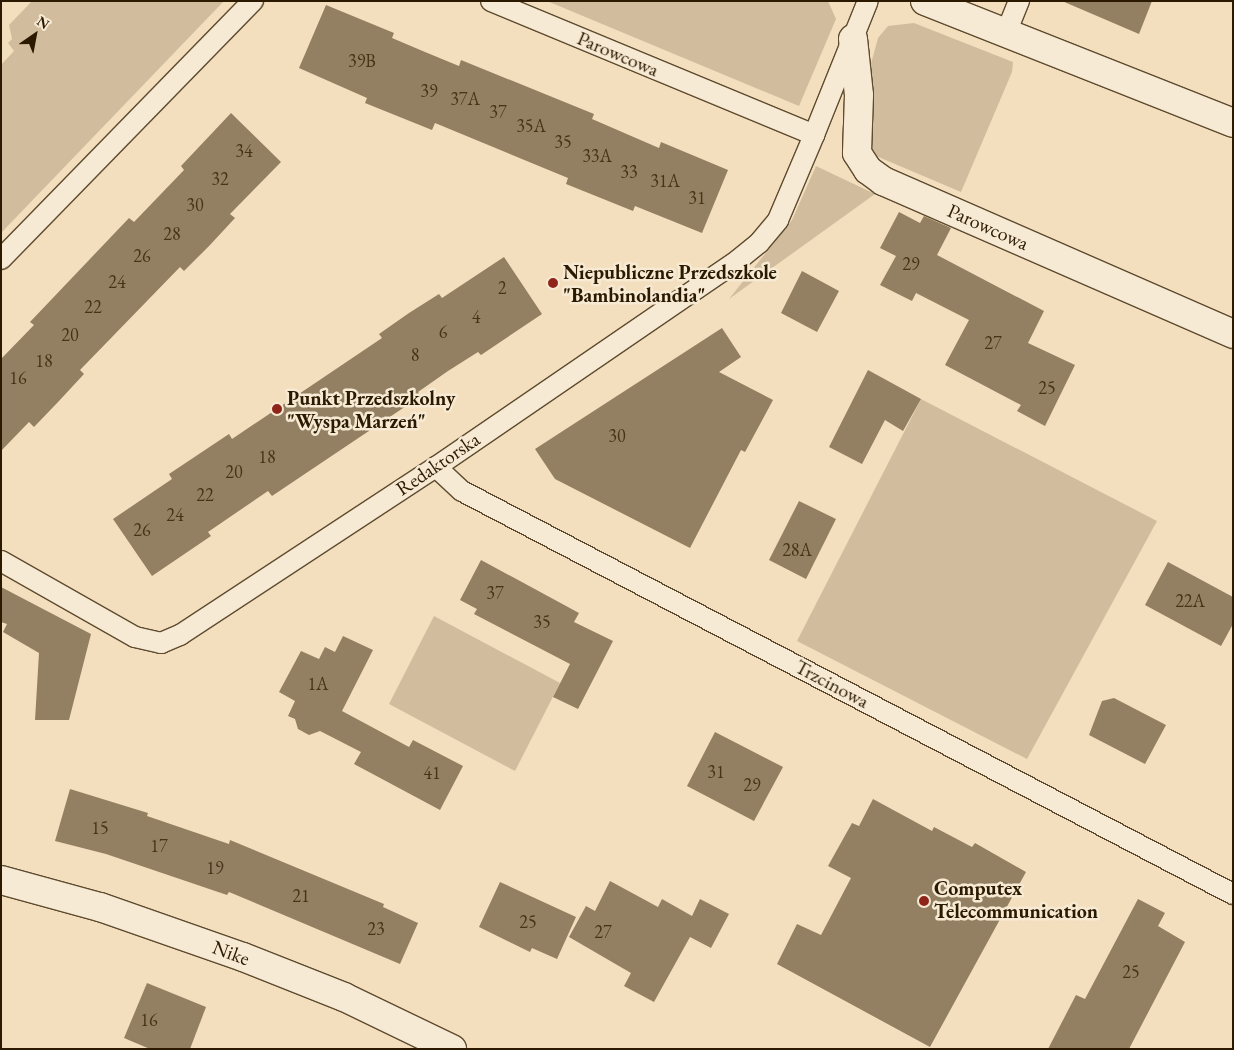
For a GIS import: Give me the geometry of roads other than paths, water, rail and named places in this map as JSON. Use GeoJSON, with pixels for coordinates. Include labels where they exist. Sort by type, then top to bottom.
{"type":"FeatureCollection","features":[{"type":"Feature","properties":{"kind":"street"},"geometry":{"type":"LineString","coordinates":[[925,1],[1233,123]]}},
{"type":"Feature","properties":{"kind":"street","name":"Parowcowa"},"geometry":{"type":"LineString","coordinates":[[853,39],[859,95],[858,152],[868,170],[883,181],[1233,334]]}},
{"type":"Feature","properties":{"kind":"street","name":"Nike"},"geometry":{"type":"LineString","coordinates":[[1,880],[100,907],[243,957],[344,997],[452,1049]]}},
{"type":"Feature","properties":{"kind":"lane"},"geometry":{"type":"LineString","coordinates":[[1,258],[253,1]]}},
{"type":"Feature","properties":{"kind":"lane","name":"Parowcowa"},"geometry":{"type":"LineString","coordinates":[[491,1],[814,135],[868,1]]}},
{"type":"Feature","properties":{"kind":"lane"},"geometry":{"type":"LineString","coordinates":[[1006,33],[1019,1]]}},
{"type":"Feature","properties":{"kind":"lane","name":"Redaktorska"},"geometry":{"type":"LineString","coordinates":[[1,561],[135,637],[161,643],[180,635],[436,467],[759,243],[778,220],[814,135]]}},
{"type":"Feature","properties":{"kind":"lane","name":"Trzcinowa"},"geometry":{"type":"LineString","coordinates":[[436,467],[462,490],[1233,894]]}},
{"type":"Feature","properties":{"kind":"place","name":"Niepubliczne Przedszkole \"Bambinolandia\""},"geometry":{"type":"Point","coordinates":[553,283]}},
{"type":"Feature","properties":{"kind":"place","name":"Punkt Przedszkolny \"Wyspa Marzeń\""},"geometry":{"type":"Point","coordinates":[277,409]}},
{"type":"Feature","properties":{"kind":"place","name":"Computex Telecommunication"},"geometry":{"type":"Point","coordinates":[924,901]}}]}
